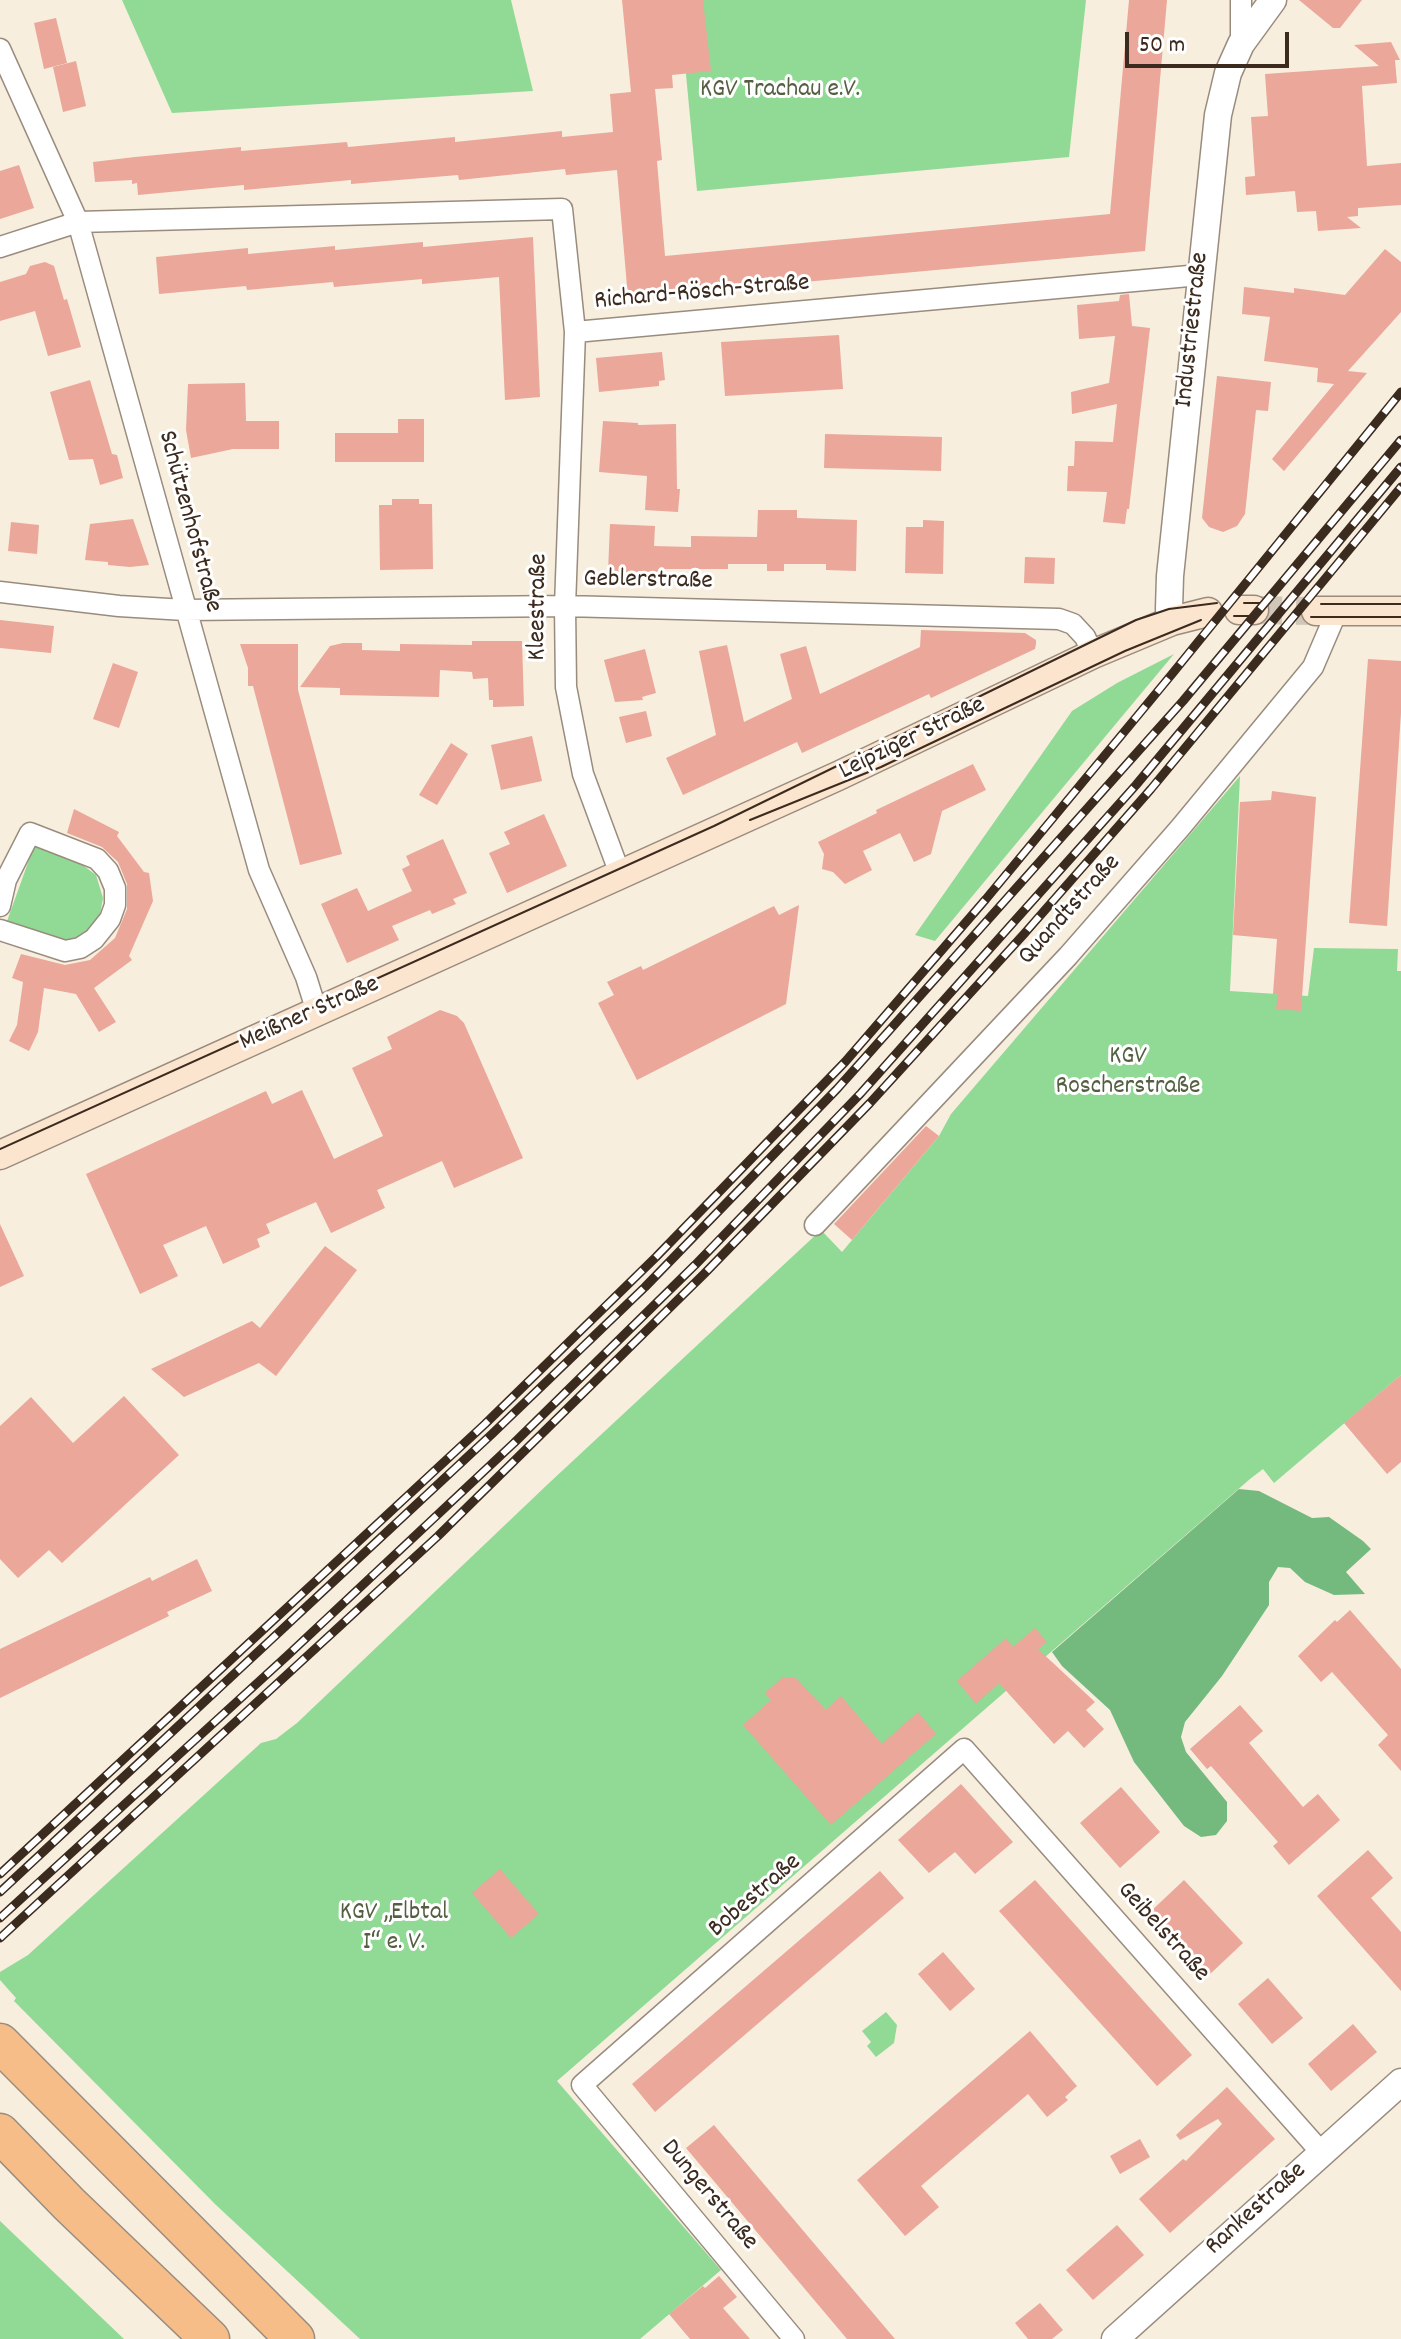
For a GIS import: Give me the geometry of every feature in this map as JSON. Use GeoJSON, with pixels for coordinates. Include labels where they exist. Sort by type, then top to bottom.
{"type":"FeatureCollection","features":[{"type":"Feature","properties":{"kind":"highway"},"geometry":{"type":"LineString","coordinates":[[0,2043],[295,2339]]}},
{"type":"Feature","properties":{"kind":"highway"},"geometry":{"type":"LineString","coordinates":[[0,2133],[210,2339]]}},
{"type":"Feature","properties":{"kind":"main road"},"geometry":{"type":"LineString","coordinates":[[1326,611],[1401,611]]}},
{"type":"Feature","properties":{"kind":"main road","name":"Leipziger Straße"},"geometry":{"type":"LineString","coordinates":[[620,874],[838,776],[1093,654],[1172,621],[1208,612]]}},
{"type":"Feature","properties":{"kind":"main road","name":"Meißner Straße"},"geometry":{"type":"LineString","coordinates":[[0,1155],[620,874]]}},
{"type":"Feature","properties":{"kind":"street","name":"Industriestraße"},"geometry":{"type":"LineString","coordinates":[[1241,0],[1241,44]]}},
{"type":"Feature","properties":{"kind":"street","name":"Industriestraße"},"geometry":{"type":"LineString","coordinates":[[1172,621],[1169,609],[1170,576],[1218,115],[1228,73],[1241,44],[1273,0]]}},
{"type":"Feature","properties":{"kind":"street","name":"Schützenhofstraße"},"geometry":{"type":"LineString","coordinates":[[0,49],[78,222],[259,870],[306,977],[317,1012]]}},
{"type":"Feature","properties":{"kind":"street","name":"Richard-Rösch-Straße"},"geometry":{"type":"LineString","coordinates":[[78,222],[562,209],[575,332],[1200,275]]}},
{"type":"Feature","properties":{"kind":"street"},"geometry":{"type":"LineString","coordinates":[[0,247],[78,222]]}},
{"type":"Feature","properties":{"kind":"street","name":"Kleestraße"},"geometry":{"type":"LineString","coordinates":[[575,332],[565,606],[566,687],[583,774],[620,874]]}},
{"type":"Feature","properties":{"kind":"street","name":"Geblerstraße"},"geometry":{"type":"LineString","coordinates":[[0,592],[119,606],[185,610],[565,606],[1059,619],[1073,624],[1085,637],[1093,654]]}},
{"type":"Feature","properties":{"kind":"street","name":"Quandtstraße"},"geometry":{"type":"LineString","coordinates":[[815,1225],[1068,956],[1180,828],[1313,667],[1326,611]]}},
{"type":"Feature","properties":{"kind":"street"},"geometry":{"type":"LineString","coordinates":[[0,906],[3,879],[30,833],[97,859],[112,880],[115,905],[104,929],[80,948],[65,951],[0,930]]}},
{"type":"Feature","properties":{"kind":"street","name":"Bobestraße"},"geometry":{"type":"LineString","coordinates":[[582,2085],[964,1749]]}},
{"type":"Feature","properties":{"kind":"street","name":"Geibelstraße"},"geometry":{"type":"LineString","coordinates":[[964,1749],[1321,2152]]}},
{"type":"Feature","properties":{"kind":"street","name":"Rankestraße"},"geometry":{"type":"LineString","coordinates":[[1115,2339],[1401,2082]]}},
{"type":"Feature","properties":{"kind":"street","name":"Dungerstraße"},"geometry":{"type":"LineString","coordinates":[[582,2085],[794,2339]]}},
{"type":"Feature","properties":{"kind":"green space"},"geometry":{"type":"Polygon","coordinates":[[[122,0],[511,0],[533,91],[172,113],[122,0]]]}},
{"type":"Feature","properties":{"kind":"green space","name":"KGV Trachau e.V."},"geometry":{"type":"Polygon","coordinates":[[[679,0],[1086,0],[1069,157],[697,191],[679,0]]]}},
{"type":"Feature","properties":{"kind":"green space"},"geometry":{"type":"Polygon","coordinates":[[[1174,654],[935,941],[915,935],[1072,711],[1117,683],[1174,654]]]}},
{"type":"Feature","properties":{"kind":"green space"},"geometry":{"type":"Polygon","coordinates":[[[1240,776],[1230,991],[1308,996],[1314,948],[1398,949],[1397,971],[1401,971],[1401,1375],[1274,1483],[1263,1469],[1250,1479],[557,2081],[721,2270],[640,2339],[360,2339],[216,2205],[14,2001],[16,1998],[0,1980],[0,1972],[28,1955],[261,1743],[276,1739],[297,1723],[821,1230],[842,1252],[939,1136],[951,1114],[1240,776]]]}},
{"type":"Feature","properties":{"kind":"green space"},"geometry":{"type":"Polygon","coordinates":[[[34,846],[72,857],[96,875],[103,898],[98,925],[83,939],[51,940],[6,924],[34,846]]]}},
{"type":"Feature","properties":{"kind":"green space"},"geometry":{"type":"Polygon","coordinates":[[[1239,1489],[1259,1491],[1312,1518],[1329,1517],[1371,1549],[1346,1572],[1365,1594],[1334,1595],[1305,1582],[1290,1568],[1278,1567],[1269,1582],[1269,1605],[1222,1676],[1185,1722],[1181,1737],[1186,1752],[1227,1802],[1227,1821],[1216,1835],[1201,1837],[1184,1826],[1134,1762],[1110,1710],[1062,1666],[1052,1652],[1239,1489]]]}},
{"type":"Feature","properties":{"kind":"green space"},"geometry":{"type":"Polygon","coordinates":[[[886,2012],[897,2025],[894,2043],[876,2057],[867,2046],[871,2042],[862,2031],[886,2012]]]}},
{"type":"Feature","properties":{"kind":"green space"},"geometry":{"type":"Polygon","coordinates":[[[0,2221],[124,2339],[0,2339],[0,2221]]]}},
{"type":"Feature","properties":{"kind":"building"},"geometry":{"type":"Polygon","coordinates":[[[622,0],[703,0],[711,71],[672,75],[673,88],[655,89],[662,160],[657,161],[665,256],[1110,214],[1129,0],[1167,0],[1145,251],[628,298],[617,170],[566,175],[565,169],[459,180],[458,175],[351,184],[351,180],[244,190],[244,185],[138,195],[137,183],[132,184],[132,180],[95,182],[93,162],[135,157],[241,147],[241,151],[347,142],[348,147],[455,137],[455,142],[562,131],[562,137],[613,132],[610,94],[631,92],[622,0]]]}},
{"type":"Feature","properties":{"kind":"building"},"geometry":{"type":"Polygon","coordinates":[[[1299,0],[1362,0],[1340,28],[1333,28],[1299,0]]]}},
{"type":"Feature","properties":{"kind":"building"},"geometry":{"type":"Polygon","coordinates":[[[56,18],[67,63],[44,69],[34,23],[56,18]]]}},
{"type":"Feature","properties":{"kind":"building"},"geometry":{"type":"Polygon","coordinates":[[[1391,42],[1400,60],[1395,60],[1397,83],[1362,86],[1367,166],[1401,163],[1401,205],[1358,208],[1358,216],[1347,217],[1361,228],[1318,231],[1316,211],[1297,212],[1295,191],[1246,195],[1245,177],[1255,176],[1251,117],[1268,116],[1265,74],[1379,66],[1354,45],[1391,42]]]}},
{"type":"Feature","properties":{"kind":"building"},"geometry":{"type":"Polygon","coordinates":[[[76,61],[86,106],[63,112],[53,67],[76,61]]]}},
{"type":"Feature","properties":{"kind":"building"},"geometry":{"type":"Polygon","coordinates":[[[19,165],[34,208],[0,219],[0,171],[19,165]]]}},
{"type":"Feature","properties":{"kind":"building"},"geometry":{"type":"Polygon","coordinates":[[[533,237],[540,397],[505,400],[499,277],[422,284],[422,279],[334,287],[333,282],[247,290],[246,286],[159,294],[156,257],[248,248],[248,254],[423,242],[423,247],[533,237]]]}},
{"type":"Feature","properties":{"kind":"building"},"geometry":{"type":"Polygon","coordinates":[[[1385,249],[1401,262],[1401,312],[1348,371],[1367,373],[1284,471],[1272,459],[1334,384],[1317,382],[1318,368],[1264,361],[1270,317],[1242,314],[1244,287],[1294,293],[1294,288],[1345,295],[1385,249]]]}},
{"type":"Feature","properties":{"kind":"building"},"geometry":{"type":"Polygon","coordinates":[[[45,262],[54,266],[81,347],[48,356],[35,311],[0,321],[0,282],[26,274],[30,266],[45,262]]]}},
{"type":"Feature","properties":{"kind":"building"},"geometry":{"type":"Polygon","coordinates":[[[1129,294],[1132,326],[1150,328],[1125,524],[1103,522],[1107,492],[1067,491],[1068,466],[1074,466],[1075,441],[1113,442],[1117,404],[1072,414],[1071,392],[1109,383],[1115,336],[1079,339],[1077,305],[1119,301],[1120,295],[1129,294]]]}},
{"type":"Feature","properties":{"kind":"building"},"geometry":{"type":"Polygon","coordinates":[[[839,335],[843,389],[725,396],[721,342],[839,335]]]}},
{"type":"Feature","properties":{"kind":"building"},"geometry":{"type":"Polygon","coordinates":[[[662,352],[665,380],[659,381],[659,386],[599,392],[596,358],[662,352]]]}},
{"type":"Feature","properties":{"kind":"building"},"geometry":{"type":"Polygon","coordinates":[[[1217,376],[1271,382],[1268,411],[1256,410],[1245,514],[1237,526],[1223,532],[1209,527],[1202,518],[1217,376]]]}},
{"type":"Feature","properties":{"kind":"building"},"geometry":{"type":"Polygon","coordinates":[[[90,380],[112,454],[117,455],[123,478],[100,485],[93,459],[69,460],[50,392],[90,380]]]}},
{"type":"Feature","properties":{"kind":"building"},"geometry":{"type":"Polygon","coordinates":[[[245,383],[246,421],[279,421],[279,449],[233,449],[191,458],[186,430],[188,384],[245,383]]]}},
{"type":"Feature","properties":{"kind":"building"},"geometry":{"type":"Polygon","coordinates":[[[398,419],[424,419],[424,462],[335,462],[335,433],[398,433],[398,419]]]}},
{"type":"Feature","properties":{"kind":"building"},"geometry":{"type":"Polygon","coordinates":[[[603,421],[638,425],[676,424],[677,489],[680,489],[678,512],[645,510],[647,476],[599,472],[603,421]]]}},
{"type":"Feature","properties":{"kind":"building"},"geometry":{"type":"Polygon","coordinates":[[[825,434],[942,437],[941,471],[824,468],[825,434]]]}},
{"type":"Feature","properties":{"kind":"building"},"geometry":{"type":"Polygon","coordinates":[[[392,499],[419,499],[419,504],[432,504],[433,569],[380,570],[379,505],[392,505],[392,499]]]}},
{"type":"Feature","properties":{"kind":"building"},"geometry":{"type":"Polygon","coordinates":[[[758,510],[797,510],[797,518],[857,520],[856,571],[826,570],[826,564],[784,564],[784,571],[767,571],[767,564],[728,564],[728,569],[659,569],[659,574],[608,572],[610,524],[655,526],[654,546],[691,547],[691,536],[757,537],[758,510]]]}},
{"type":"Feature","properties":{"kind":"building"},"geometry":{"type":"Polygon","coordinates":[[[133,519],[149,565],[130,567],[85,560],[90,524],[133,519]]]}},
{"type":"Feature","properties":{"kind":"building"},"geometry":{"type":"Polygon","coordinates":[[[923,520],[944,521],[943,574],[905,573],[906,527],[923,527],[923,520]]]}},
{"type":"Feature","properties":{"kind":"building"},"geometry":{"type":"Polygon","coordinates":[[[11,522],[39,525],[37,554],[8,551],[11,522]]]}},
{"type":"Feature","properties":{"kind":"building"},"geometry":{"type":"Polygon","coordinates":[[[1025,557],[1055,558],[1054,584],[1024,583],[1025,557]]]}},
{"type":"Feature","properties":{"kind":"building"},"geometry":{"type":"Polygon","coordinates":[[[0,620],[54,626],[51,653],[0,648],[0,620]]]}},
{"type":"Feature","properties":{"kind":"building"},"geometry":{"type":"Polygon","coordinates":[[[921,630],[1025,633],[1036,640],[1036,644],[1035,649],[931,698],[929,694],[802,753],[797,742],[683,795],[666,758],[716,735],[699,651],[727,645],[744,722],[792,699],[780,654],[806,646],[820,694],[920,647],[921,630]]]}},
{"type":"Feature","properties":{"kind":"building"},"geometry":{"type":"Polygon","coordinates":[[[472,641],[522,641],[524,706],[493,707],[493,700],[489,700],[488,678],[473,679],[472,672],[440,670],[439,697],[340,695],[340,688],[300,687],[330,646],[362,643],[362,650],[400,651],[400,644],[472,645],[472,641]]]}},
{"type":"Feature","properties":{"kind":"building"},"geometry":{"type":"Polygon","coordinates":[[[240,644],[298,644],[298,690],[342,854],[300,865],[253,686],[248,686],[248,668],[240,644]]]}},
{"type":"Feature","properties":{"kind":"building"},"geometry":{"type":"Polygon","coordinates":[[[645,649],[656,693],[642,697],[643,700],[615,702],[604,660],[645,649]]]}},
{"type":"Feature","properties":{"kind":"building"},"geometry":{"type":"Polygon","coordinates":[[[1368,659],[1401,661],[1401,713],[1387,926],[1349,923],[1368,659]]]}},
{"type":"Feature","properties":{"kind":"building"},"geometry":{"type":"Polygon","coordinates":[[[113,663],[138,672],[119,728],[93,719],[113,663]]]}},
{"type":"Feature","properties":{"kind":"building"},"geometry":{"type":"Polygon","coordinates":[[[646,711],[652,736],[626,743],[619,717],[646,711]]]}},
{"type":"Feature","properties":{"kind":"building"},"geometry":{"type":"Polygon","coordinates":[[[532,736],[542,781],[501,790],[491,745],[532,736]]]}},
{"type":"Feature","properties":{"kind":"building"},"geometry":{"type":"Polygon","coordinates":[[[451,743],[468,754],[437,805],[419,795],[451,743]]]}},
{"type":"Feature","properties":{"kind":"building"},"geometry":{"type":"Polygon","coordinates":[[[973,764],[986,790],[942,811],[931,854],[914,862],[900,833],[863,851],[872,870],[845,884],[833,872],[822,869],[824,854],[818,842],[877,813],[876,810],[973,764]]]}},
{"type":"Feature","properties":{"kind":"building"},"geometry":{"type":"Polygon","coordinates":[[[1272,791],[1316,797],[1301,1011],[1276,1009],[1278,994],[1273,994],[1277,939],[1233,935],[1240,802],[1271,800],[1272,791]]]}},
{"type":"Feature","properties":{"kind":"building"},"geometry":{"type":"Polygon","coordinates":[[[74,809],[119,832],[117,836],[144,872],[149,873],[153,901],[129,956],[132,960],[94,988],[116,1022],[99,1032],[76,994],[44,988],[38,1032],[29,1051],[9,1041],[17,1025],[23,982],[12,978],[21,954],[65,965],[90,960],[115,938],[127,909],[127,884],[118,862],[102,847],[67,833],[74,809]]]}},
{"type":"Feature","properties":{"kind":"building"},"geometry":{"type":"Polygon","coordinates":[[[544,814],[567,866],[507,893],[489,853],[510,844],[504,832],[544,814]]]}},
{"type":"Feature","properties":{"kind":"building"},"geometry":{"type":"Polygon","coordinates":[[[443,839],[467,893],[453,899],[456,904],[432,914],[430,910],[392,926],[399,940],[347,963],[321,904],[357,888],[368,911],[412,891],[402,869],[410,865],[406,856],[443,839]]]}},
{"type":"Feature","properties":{"kind":"building"},"geometry":{"type":"Polygon","coordinates":[[[799,905],[786,1004],[637,1080],[598,1003],[614,995],[607,982],[641,966],[643,970],[774,906],[779,915],[799,905]]]}},
{"type":"Feature","properties":{"kind":"building"},"geometry":{"type":"Polygon","coordinates":[[[440,1010],[457,1016],[464,1023],[523,1158],[454,1188],[442,1161],[377,1190],[385,1208],[331,1233],[316,1202],[266,1224],[270,1233],[257,1239],[260,1247],[223,1264],[206,1226],[163,1245],[178,1276],[140,1294],[86,1174],[266,1091],[272,1104],[302,1090],[334,1159],[383,1136],[352,1068],[392,1049],[387,1037],[440,1010]]]}},
{"type":"Feature","properties":{"kind":"building"},"geometry":{"type":"Polygon","coordinates":[[[926,1126],[939,1136],[852,1240],[834,1224],[926,1126]]]}},
{"type":"Feature","properties":{"kind":"building"},"geometry":{"type":"Polygon","coordinates":[[[0,1224],[24,1276],[0,1287],[0,1224]]]}},
{"type":"Feature","properties":{"kind":"building"},"geometry":{"type":"Polygon","coordinates":[[[325,1246],[357,1270],[276,1376],[259,1363],[184,1397],[151,1369],[252,1321],[260,1328],[325,1246]]]}},
{"type":"Feature","properties":{"kind":"building"},"geometry":{"type":"Polygon","coordinates":[[[1401,1375],[1401,1462],[1387,1474],[1344,1423],[1401,1375]]]}},
{"type":"Feature","properties":{"kind":"building"},"geometry":{"type":"Polygon","coordinates":[[[124,1396],[179,1455],[62,1563],[49,1550],[18,1578],[0,1559],[0,1426],[31,1397],[73,1443],[124,1396]]]}},
{"type":"Feature","properties":{"kind":"building"},"geometry":{"type":"Polygon","coordinates":[[[197,1559],[212,1591],[167,1612],[169,1616],[0,1698],[0,1649],[150,1577],[152,1581],[197,1559]]]}},
{"type":"Feature","properties":{"kind":"building"},"geometry":{"type":"Polygon","coordinates":[[[1350,1610],[1401,1669],[1401,1771],[1378,1745],[1388,1735],[1332,1672],[1321,1682],[1298,1656],[1335,1620],[1337,1622],[1350,1610]]]}},
{"type":"Feature","properties":{"kind":"building"},"geometry":{"type":"Polygon","coordinates":[[[1035,1628],[1047,1642],[1038,1649],[1095,1702],[1086,1710],[1104,1729],[1084,1748],[1068,1731],[1054,1744],[999,1683],[976,1704],[957,1681],[1006,1638],[1013,1647],[1035,1628]]]}},
{"type":"Feature","properties":{"kind":"building"},"geometry":{"type":"Polygon","coordinates":[[[783,1677],[796,1678],[826,1710],[841,1696],[882,1744],[918,1712],[936,1734],[831,1825],[743,1725],[771,1700],[765,1693],[783,1677]]]}},
{"type":"Feature","properties":{"kind":"building"},"geometry":{"type":"Polygon","coordinates":[[[1240,1705],[1263,1731],[1249,1743],[1303,1807],[1318,1794],[1340,1820],[1289,1865],[1273,1846],[1278,1842],[1211,1766],[1207,1769],[1190,1749],[1240,1705]]]}},
{"type":"Feature","properties":{"kind":"building"},"geometry":{"type":"Polygon","coordinates":[[[961,1784],[1013,1842],[975,1874],[955,1852],[929,1873],[898,1840],[961,1784]]]}},
{"type":"Feature","properties":{"kind":"building"},"geometry":{"type":"Polygon","coordinates":[[[1121,1787],[1160,1832],[1120,1868],[1080,1823],[1121,1787]]]}},
{"type":"Feature","properties":{"kind":"building"},"geometry":{"type":"Polygon","coordinates":[[[1368,1850],[1393,1878],[1371,1898],[1401,1932],[1401,1991],[1317,1896],[1368,1850]]]}},
{"type":"Feature","properties":{"kind":"building"},"geometry":{"type":"Polygon","coordinates":[[[500,1869],[539,1914],[511,1938],[472,1893],[500,1869]]]}},
{"type":"Feature","properties":{"kind":"building"},"geometry":{"type":"Polygon","coordinates":[[[880,1871],[904,1898],[655,2112],[632,2084],[880,1871]]]}},
{"type":"Feature","properties":{"kind":"building"},"geometry":{"type":"Polygon","coordinates":[[[1035,1880],[1192,2055],[1157,2086],[999,1911],[1035,1880]]]}},
{"type":"Feature","properties":{"kind":"building"},"geometry":{"type":"Polygon","coordinates":[[[1184,1880],[1243,1943],[1208,1976],[1149,1913],[1184,1880]]]}},
{"type":"Feature","properties":{"kind":"building"},"geometry":{"type":"Polygon","coordinates":[[[943,1952],[975,1989],[950,2011],[918,1974],[943,1952]]]}},
{"type":"Feature","properties":{"kind":"building"},"geometry":{"type":"Polygon","coordinates":[[[1268,1978],[1303,2018],[1272,2044],[1238,2004],[1268,1978]]]}},
{"type":"Feature","properties":{"kind":"building"},"geometry":{"type":"Polygon","coordinates":[[[1353,2024],[1377,2052],[1331,2091],[1308,2064],[1353,2024]]]}},
{"type":"Feature","properties":{"kind":"building"},"geometry":{"type":"Polygon","coordinates":[[[1030,2031],[1077,2086],[1065,2097],[1068,2100],[1047,2117],[1028,2094],[921,2186],[939,2207],[905,2236],[857,2180],[1030,2031]]]}},
{"type":"Feature","properties":{"kind":"building"},"geometry":{"type":"Polygon","coordinates":[[[1227,2087],[1275,2139],[1170,2233],[1139,2199],[1183,2159],[1186,2161],[1222,2124],[1218,2119],[1180,2140],[1176,2135],[1227,2087]]]}},
{"type":"Feature","properties":{"kind":"building"},"geometry":{"type":"Polygon","coordinates":[[[714,2125],[895,2339],[847,2339],[686,2148],[714,2125]]]}},
{"type":"Feature","properties":{"kind":"building"},"geometry":{"type":"Polygon","coordinates":[[[1140,2139],[1150,2157],[1120,2174],[1110,2156],[1140,2139]]]}},
{"type":"Feature","properties":{"kind":"building"},"geometry":{"type":"Polygon","coordinates":[[[1117,2225],[1144,2255],[1093,2300],[1066,2270],[1117,2225]]]}},
{"type":"Feature","properties":{"kind":"building"},"geometry":{"type":"Polygon","coordinates":[[[719,2276],[737,2297],[723,2308],[750,2339],[690,2339],[669,2314],[719,2276]]]}},
{"type":"Feature","properties":{"kind":"building"},"geometry":{"type":"Polygon","coordinates":[[[1040,2303],[1063,2330],[1052,2339],[1028,2339],[1015,2323],[1040,2303]]]}},
{"type":"Feature","properties":{"kind":"tunnel"},"geometry":{"type":"LineString","coordinates":[[1254,610],[1316,611]]}},
{"type":"Feature","properties":{"kind":"tram line"},"geometry":{"type":"LineString","coordinates":[[0,1149],[714,826],[1136,620],[1169,609],[1217,603]]}},
{"type":"Feature","properties":{"kind":"tram line"},"geometry":{"type":"LineString","coordinates":[[1244,603],[1260,603]]}},
{"type":"Feature","properties":{"kind":"tram line"},"geometry":{"type":"LineString","coordinates":[[1321,604],[1401,604]]}},
{"type":"Feature","properties":{"kind":"tram line"},"geometry":{"type":"LineString","coordinates":[[1234,616],[1249,616]]}},
{"type":"Feature","properties":{"kind":"tram line"},"geometry":{"type":"LineString","coordinates":[[1311,617],[1401,617]]}},
{"type":"Feature","properties":{"kind":"tram line"},"geometry":{"type":"LineString","coordinates":[[750,820],[881,767],[1125,651],[1201,620]]}},
{"type":"Feature","properties":{"kind":"railway"},"geometry":{"type":"LineString","coordinates":[[0,1874],[485,1424],[656,1257],[845,1062],[986,899],[1401,392]]}},
{"type":"Feature","properties":{"kind":"railway"},"geometry":{"type":"LineString","coordinates":[[0,1892],[492,1434],[645,1287],[837,1089],[1183,701],[1401,440]]}},
{"type":"Feature","properties":{"kind":"railway"},"geometry":{"type":"LineString","coordinates":[[0,1918],[514,1443],[695,1265],[861,1093],[1136,785],[1401,467]]}},
{"type":"Feature","properties":{"kind":"railway"},"geometry":{"type":"LineString","coordinates":[[0,1938],[438,1536],[704,1274],[870,1103],[1151,789],[1401,487]]}},
{"type":"Feature","properties":{"kind":"park label","name":"KGV Roscherstraße"},"geometry":{"type":"Point","coordinates":[1128,1073]}},
{"type":"Feature","properties":{"kind":"park label","name":"KGV „Elbtal I“ e. V."},"geometry":{"type":"Point","coordinates":[394,1929]}}]}
